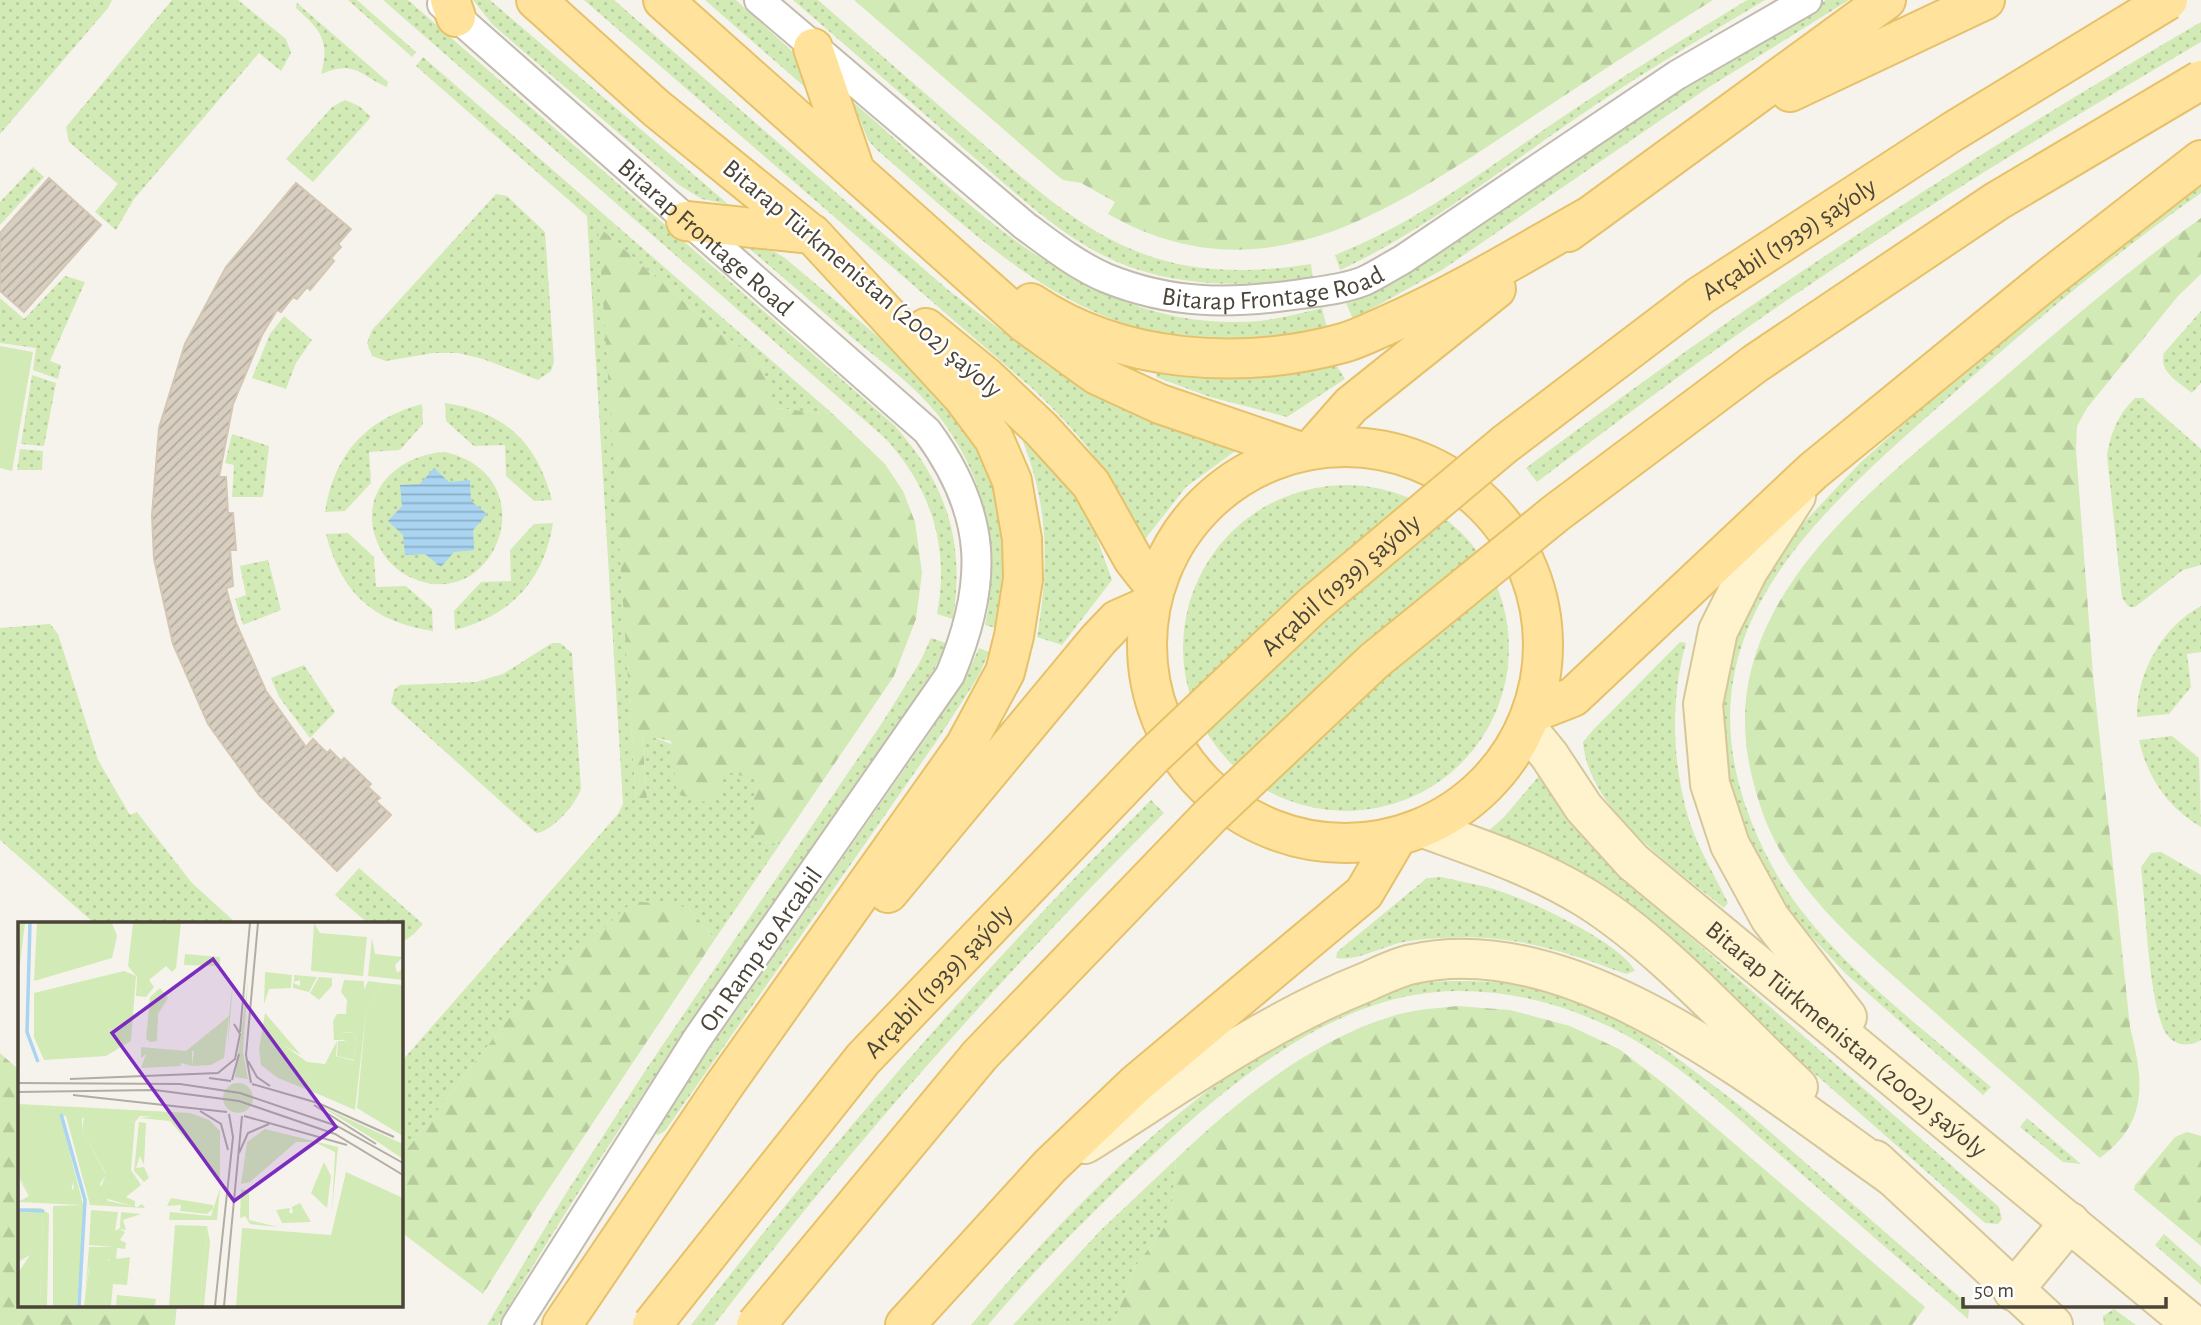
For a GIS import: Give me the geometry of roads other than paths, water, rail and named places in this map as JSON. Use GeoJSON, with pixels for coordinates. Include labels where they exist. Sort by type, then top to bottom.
{"type":"FeatureCollection","features":[{"type":"Feature","properties":{"kind":"main road","name":"Bitarap Türkmenistan (2002) şaýoly"},"geometry":{"type":"LineString","coordinates":[[536,0],[656,108],[986,377],[1041,429],[1091,484],[1153,596]]}},
{"type":"Feature","properties":{"kind":"main road"},"geometry":{"type":"LineString","coordinates":[[663,0],[918,224],[1026,323],[1097,375],[1160,404],[1305,449],[1382,448],[1447,472],[1499,517],[1533,577],[1545,645],[1529,720],[1508,758],[1484,787],[1455,810],[1410,832],[1339,844],[1283,834],[1231,808],[1189,768],[1160,719],[1147,663],[1153,596],[1176,540],[1208,500],[1250,470],[1305,449],[1350,405],[1588,217],[1886,0]]}},
{"type":"Feature","properties":{"kind":"main road"},"geometry":{"type":"LineString","coordinates":[[1694,139],[1984,0]]}},
{"type":"Feature","properties":{"kind":"main road","name":"Arçabil (1939) şaýoly"},"geometry":{"type":"LineString","coordinates":[[652,1325],[863,1059],[1152,757],[1313,605],[1505,444],[1700,296],[1952,132],[2168,0]]}},
{"type":"Feature","properties":{"kind":"main road"},"geometry":{"type":"LineString","coordinates":[[813,48],[853,167]]}},
{"type":"Feature","properties":{"kind":"main road"},"geometry":{"type":"LineString","coordinates":[[756,1325],[980,1055],[1210,816],[1374,661],[1556,513],[1756,363],[1997,201],[2201,80]]}},
{"type":"Feature","properties":{"kind":"main road"},"geometry":{"type":"LineString","coordinates":[[1529,720],[1573,697],[1813,471],[2077,255],[2201,160]]}},
{"type":"Feature","properties":{"kind":"main road"},"geometry":{"type":"LineString","coordinates":[[918,224],[1040,310],[1098,337],[1151,352],[1233,358],[1280,356],[1345,343],[1422,310],[1588,217]]}},
{"type":"Feature","properties":{"kind":"main road"},"geometry":{"type":"LineString","coordinates":[[562,1325],[723,1087],[965,746],[1005,672],[1023,579],[1022,539],[1012,481],[994,439],[962,396],[811,234],[685,221]]}},
{"type":"Feature","properties":{"kind":"main road"},"geometry":{"type":"LineString","coordinates":[[1813,471],[1748,571],[1718,631],[1703,704],[1710,784],[1730,845],[1770,918],[1836,1005],[1945,1120]]}},
{"type":"Feature","properties":{"kind":"main road"},"geometry":{"type":"LineString","coordinates":[[723,1087],[984,779],[1090,649],[1117,620],[1153,596]]}},
{"type":"Feature","properties":{"kind":"main road","name":"Bitarap Türkmenistan (2002) şaýoly"},"geometry":{"type":"LineString","coordinates":[[1529,720],[1584,808],[1633,862],[2193,1325]]}},
{"type":"Feature","properties":{"kind":"main road"},"geometry":{"type":"LineString","coordinates":[[905,1325],[1050,1166],[1137,1083],[1364,893],[1410,832]]}},
{"type":"Feature","properties":{"kind":"main road"},"geometry":{"type":"LineString","coordinates":[[1410,832],[1530,870],[1586,898],[1643,941],[2013,1291],[2053,1325]]}},
{"type":"Feature","properties":{"kind":"main road"},"geometry":{"type":"LineString","coordinates":[[1050,1166],[1280,1020],[1411,964],[1460,957],[1510,961],[1579,980],[1657,1017],[1767,1088],[1892,1176]]}},
{"type":"Feature","properties":{"kind":"main road"},"geometry":{"type":"LineString","coordinates":[[2013,1291],[2070,1222]]}},
{"type":"Feature","properties":{"kind":"main road"},"geometry":{"type":"LineString","coordinates":[[922,1325],[956,1268]]}},
{"type":"Feature","properties":{"kind":"street","name":"Bitarap Frontage Road"},"geometry":{"type":"LineString","coordinates":[[759,0],[813,48],[1067,258],[1105,278],[1148,292],[1206,301],[1253,302],[1329,290],[1363,281],[1402,260],[1677,75],[1807,0]]}},
{"type":"Feature","properties":{"kind":"street","name":"Bitarap Frontage Road"},"geometry":{"type":"LineString","coordinates":[[447,6],[685,221],[927,431],[951,463],[969,509],[979,565]]}},
{"type":"Feature","properties":{"kind":"street","name":"On Ramp to Arcabil"},"geometry":{"type":"LineString","coordinates":[[516,1325],[697,1039],[950,675],[967,635],[979,565]]}},
{"type":"Feature","properties":{"kind":"water"},"geometry":{"type":"Polygon","coordinates":[[[434,468],[449,482],[470,480],[471,501],[487,514],[473,530],[474,550],[454,552],[441,567],[425,554],[405,555],[403,535],[388,521],[402,506],[400,485],[420,484],[434,468]]]}}]}
